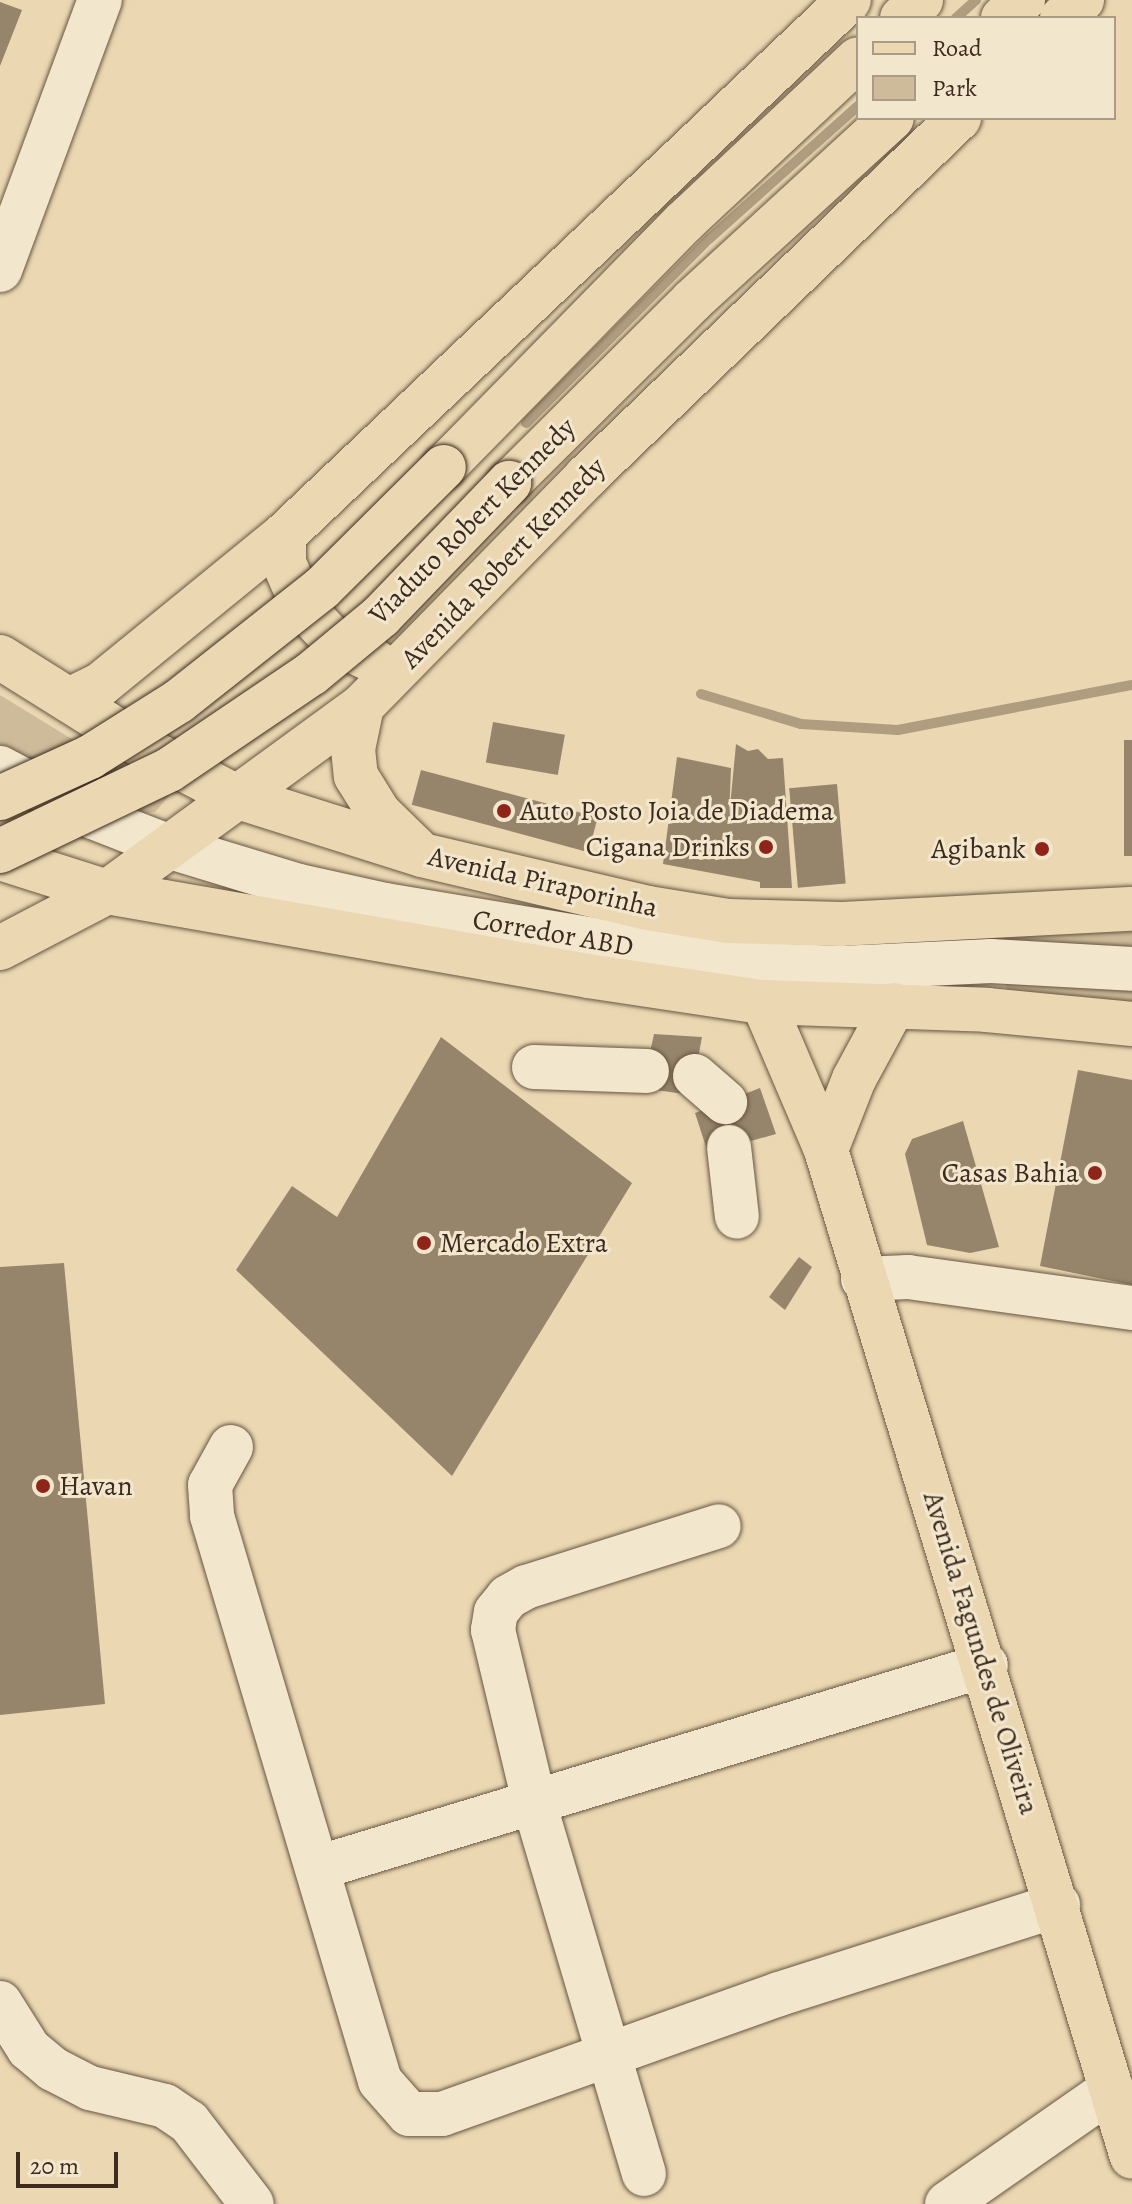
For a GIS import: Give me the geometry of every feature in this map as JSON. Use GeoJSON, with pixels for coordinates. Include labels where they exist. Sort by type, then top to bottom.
{"type":"FeatureCollection","features":[{"type":"Feature","properties":{"kind":"main road"},"geometry":{"type":"LineString","coordinates":[[69,700],[100,685],[284,535],[849,0]]}},
{"type":"Feature","properties":{"kind":"main road"},"geometry":{"type":"LineString","coordinates":[[904,16],[921,0]]}},
{"type":"Feature","properties":{"kind":"main road"},"geometry":{"type":"LineString","coordinates":[[1005,16],[1023,0]]}},
{"type":"Feature","properties":{"kind":"main road"},"geometry":{"type":"LineString","coordinates":[[1064,16],[1082,0]]}},
{"type":"Feature","properties":{"kind":"main road","name":"Viaduto Robert Kennedy"},"geometry":{"type":"LineString","coordinates":[[0,798],[135,732],[321,589],[684,222],[856,61]]}},
{"type":"Feature","properties":{"kind":"main road","name":"Viaduto Robert Kennedy"},"geometry":{"type":"LineString","coordinates":[[0,851],[169,770],[311,674],[381,616],[692,301],[890,120]]}},
{"type":"Feature","properties":{"kind":"main road","name":"Avenida Robert Kennedy"},"geometry":{"type":"LineString","coordinates":[[0,948],[107,892],[362,706],[586,477],[957,120]]}},
{"type":"Feature","properties":{"kind":"main road"},"geometry":{"type":"LineString","coordinates":[[284,535],[291,584],[320,629],[350,652],[401,668]]}},
{"type":"Feature","properties":{"kind":"main road","name":"Avenida Piraporinha"},"geometry":{"type":"LineString","coordinates":[[0,657],[235,796],[422,855],[648,908],[728,921],[841,924],[1132,909]]}},
{"type":"Feature","properties":{"kind":"main road"},"geometry":{"type":"LineString","coordinates":[[362,706],[353,749],[356,776],[379,813],[422,855]]}},
{"type":"Feature","properties":{"kind":"main road"},"geometry":{"type":"LineString","coordinates":[[0,858],[107,892],[763,1002],[894,1005],[1132,1024]]}},
{"type":"Feature","properties":{"kind":"main road","name":"Avenida Fagundes de Oliveira"},"geometry":{"type":"LineString","coordinates":[[763,1002],[826,1150],[863,1279],[986,1665],[1132,2157]]}},
{"type":"Feature","properties":{"kind":"main road"},"geometry":{"type":"LineString","coordinates":[[826,1150],[854,1079],[894,1005]]}},
{"type":"Feature","properties":{"kind":"street"},"geometry":{"type":"LineString","coordinates":[[0,270],[100,0]]}},
{"type":"Feature","properties":{"kind":"street","name":"Corredor ABD"},"geometry":{"type":"LineString","coordinates":[[0,768],[93,817],[167,846],[299,886],[385,905],[736,964],[841,968],[991,961],[1132,969]]}},
{"type":"Feature","properties":{"kind":"street"},"geometry":{"type":"LineString","coordinates":[[534,1067],[647,1071]]}},
{"type":"Feature","properties":{"kind":"street"},"geometry":{"type":"LineString","coordinates":[[729,1147],[737,1217]]}},
{"type":"Feature","properties":{"kind":"street"},"geometry":{"type":"LineString","coordinates":[[863,1279],[908,1277],[1132,1308]]}},
{"type":"Feature","properties":{"kind":"street"},"geometry":{"type":"LineString","coordinates":[[231,1447],[208,1498],[264,1705],[317,1868],[380,2081],[409,2114],[442,2114],[611,2058],[779,1994],[1058,1905]]}},
{"type":"Feature","properties":{"kind":"street"},"geometry":{"type":"LineString","coordinates":[[644,2174],[535,1805],[493,1630],[496,1612],[526,1587],[719,1526]]}},
{"type":"Feature","properties":{"kind":"street"},"geometry":{"type":"LineString","coordinates":[[317,1868],[535,1805],[986,1665]]}},
{"type":"Feature","properties":{"kind":"street"},"geometry":{"type":"LineString","coordinates":[[0,2003],[29,2049],[53,2069],[90,2088],[165,2106],[189,2122],[252,2204]]}},
{"type":"Feature","properties":{"kind":"street"},"geometry":{"type":"LineString","coordinates":[[947,2204],[1112,2089]]}},
{"type":"Feature","properties":{"kind":"green space"},"geometry":{"type":"Polygon","coordinates":[[[0,695],[75,741],[170,788],[170,795],[155,812],[144,813],[0,749],[0,695]]]}},
{"type":"Feature","properties":{"kind":"green space"},"geometry":{"type":"Polygon","coordinates":[[[1039,922],[1132,922],[1132,1004],[1008,993],[997,952],[1039,922]]]}},
{"type":"Feature","properties":{"kind":"building"},"geometry":{"type":"Polygon","coordinates":[[[0,2],[22,10],[0,66],[0,2]]]}},
{"type":"Feature","properties":{"kind":"building"},"geometry":{"type":"Polygon","coordinates":[[[493,722],[565,735],[558,775],[486,762],[493,722]]]}},
{"type":"Feature","properties":{"kind":"building"},"geometry":{"type":"Polygon","coordinates":[[[1124,740],[1132,740],[1132,856],[1124,856],[1124,740]]]}},
{"type":"Feature","properties":{"kind":"building"},"geometry":{"type":"Polygon","coordinates":[[[736,744],[748,751],[758,749],[768,759],[783,758],[792,888],[760,888],[760,882],[663,864],[677,757],[731,768],[729,817],[736,744]]]}},
{"type":"Feature","properties":{"kind":"building","name":"Auto Posto Joia de Diadema"},"geometry":{"type":"Polygon","coordinates":[[[421,770],[598,817],[588,852],[412,805],[421,770]]]}},
{"type":"Feature","properties":{"kind":"building"},"geometry":{"type":"Polygon","coordinates":[[[837,784],[846,884],[798,888],[789,788],[837,784]]]}},
{"type":"Feature","properties":{"kind":"building"},"geometry":{"type":"Polygon","coordinates":[[[654,1034],[702,1037],[691,1095],[642,1088],[654,1034]]]}},
{"type":"Feature","properties":{"kind":"building","name":"Mercado Extra"},"geometry":{"type":"Polygon","coordinates":[[[441,1037],[632,1183],[452,1476],[236,1270],[292,1186],[337,1217],[441,1037]]]}},
{"type":"Feature","properties":{"kind":"building","name":"Casas Bahia"},"geometry":{"type":"Polygon","coordinates":[[[1078,1070],[1132,1080],[1132,1285],[1040,1266],[1078,1070]]]}},
{"type":"Feature","properties":{"kind":"building"},"geometry":{"type":"Polygon","coordinates":[[[760,1088],[776,1134],[708,1153],[695,1113],[760,1088]]]}},
{"type":"Feature","properties":{"kind":"building"},"geometry":{"type":"Polygon","coordinates":[[[963,1121],[999,1247],[970,1253],[927,1245],[905,1154],[912,1139],[963,1121]]]}},
{"type":"Feature","properties":{"kind":"building"},"geometry":{"type":"Polygon","coordinates":[[[799,1257],[812,1267],[785,1310],[769,1297],[799,1257]]]}},
{"type":"Feature","properties":{"kind":"building","name":"Havan"},"geometry":{"type":"Polygon","coordinates":[[[64,1263],[105,1704],[0,1715],[0,1267],[64,1263]]]}},
{"type":"Feature","properties":{"kind":"waterway"},"geometry":{"type":"LineString","coordinates":[[958,16],[976,0]]}},
{"type":"Feature","properties":{"kind":"waterway"},"geometry":{"type":"LineString","coordinates":[[526,423],[709,239],[856,108]]}},
{"type":"Feature","properties":{"kind":"waterway"},"geometry":{"type":"LineString","coordinates":[[701,694],[801,724],[898,730],[1132,685]]}},
{"type":"Feature","properties":{"kind":"place","name":"Auto Posto Joia de Diadema"},"geometry":{"type":"Point","coordinates":[504,811]}},
{"type":"Feature","properties":{"kind":"place","name":"Cigana Drinks"},"geometry":{"type":"Point","coordinates":[766,847]}},
{"type":"Feature","properties":{"kind":"place","name":"Agibank"},"geometry":{"type":"Point","coordinates":[1042,849]}},
{"type":"Feature","properties":{"kind":"place","name":"Casas Bahia"},"geometry":{"type":"Point","coordinates":[1095,1173]}},
{"type":"Feature","properties":{"kind":"place","name":"Mercado Extra"},"geometry":{"type":"Point","coordinates":[424,1243]}},
{"type":"Feature","properties":{"kind":"place","name":"Havan"},"geometry":{"type":"Point","coordinates":[43,1486]}}]}
